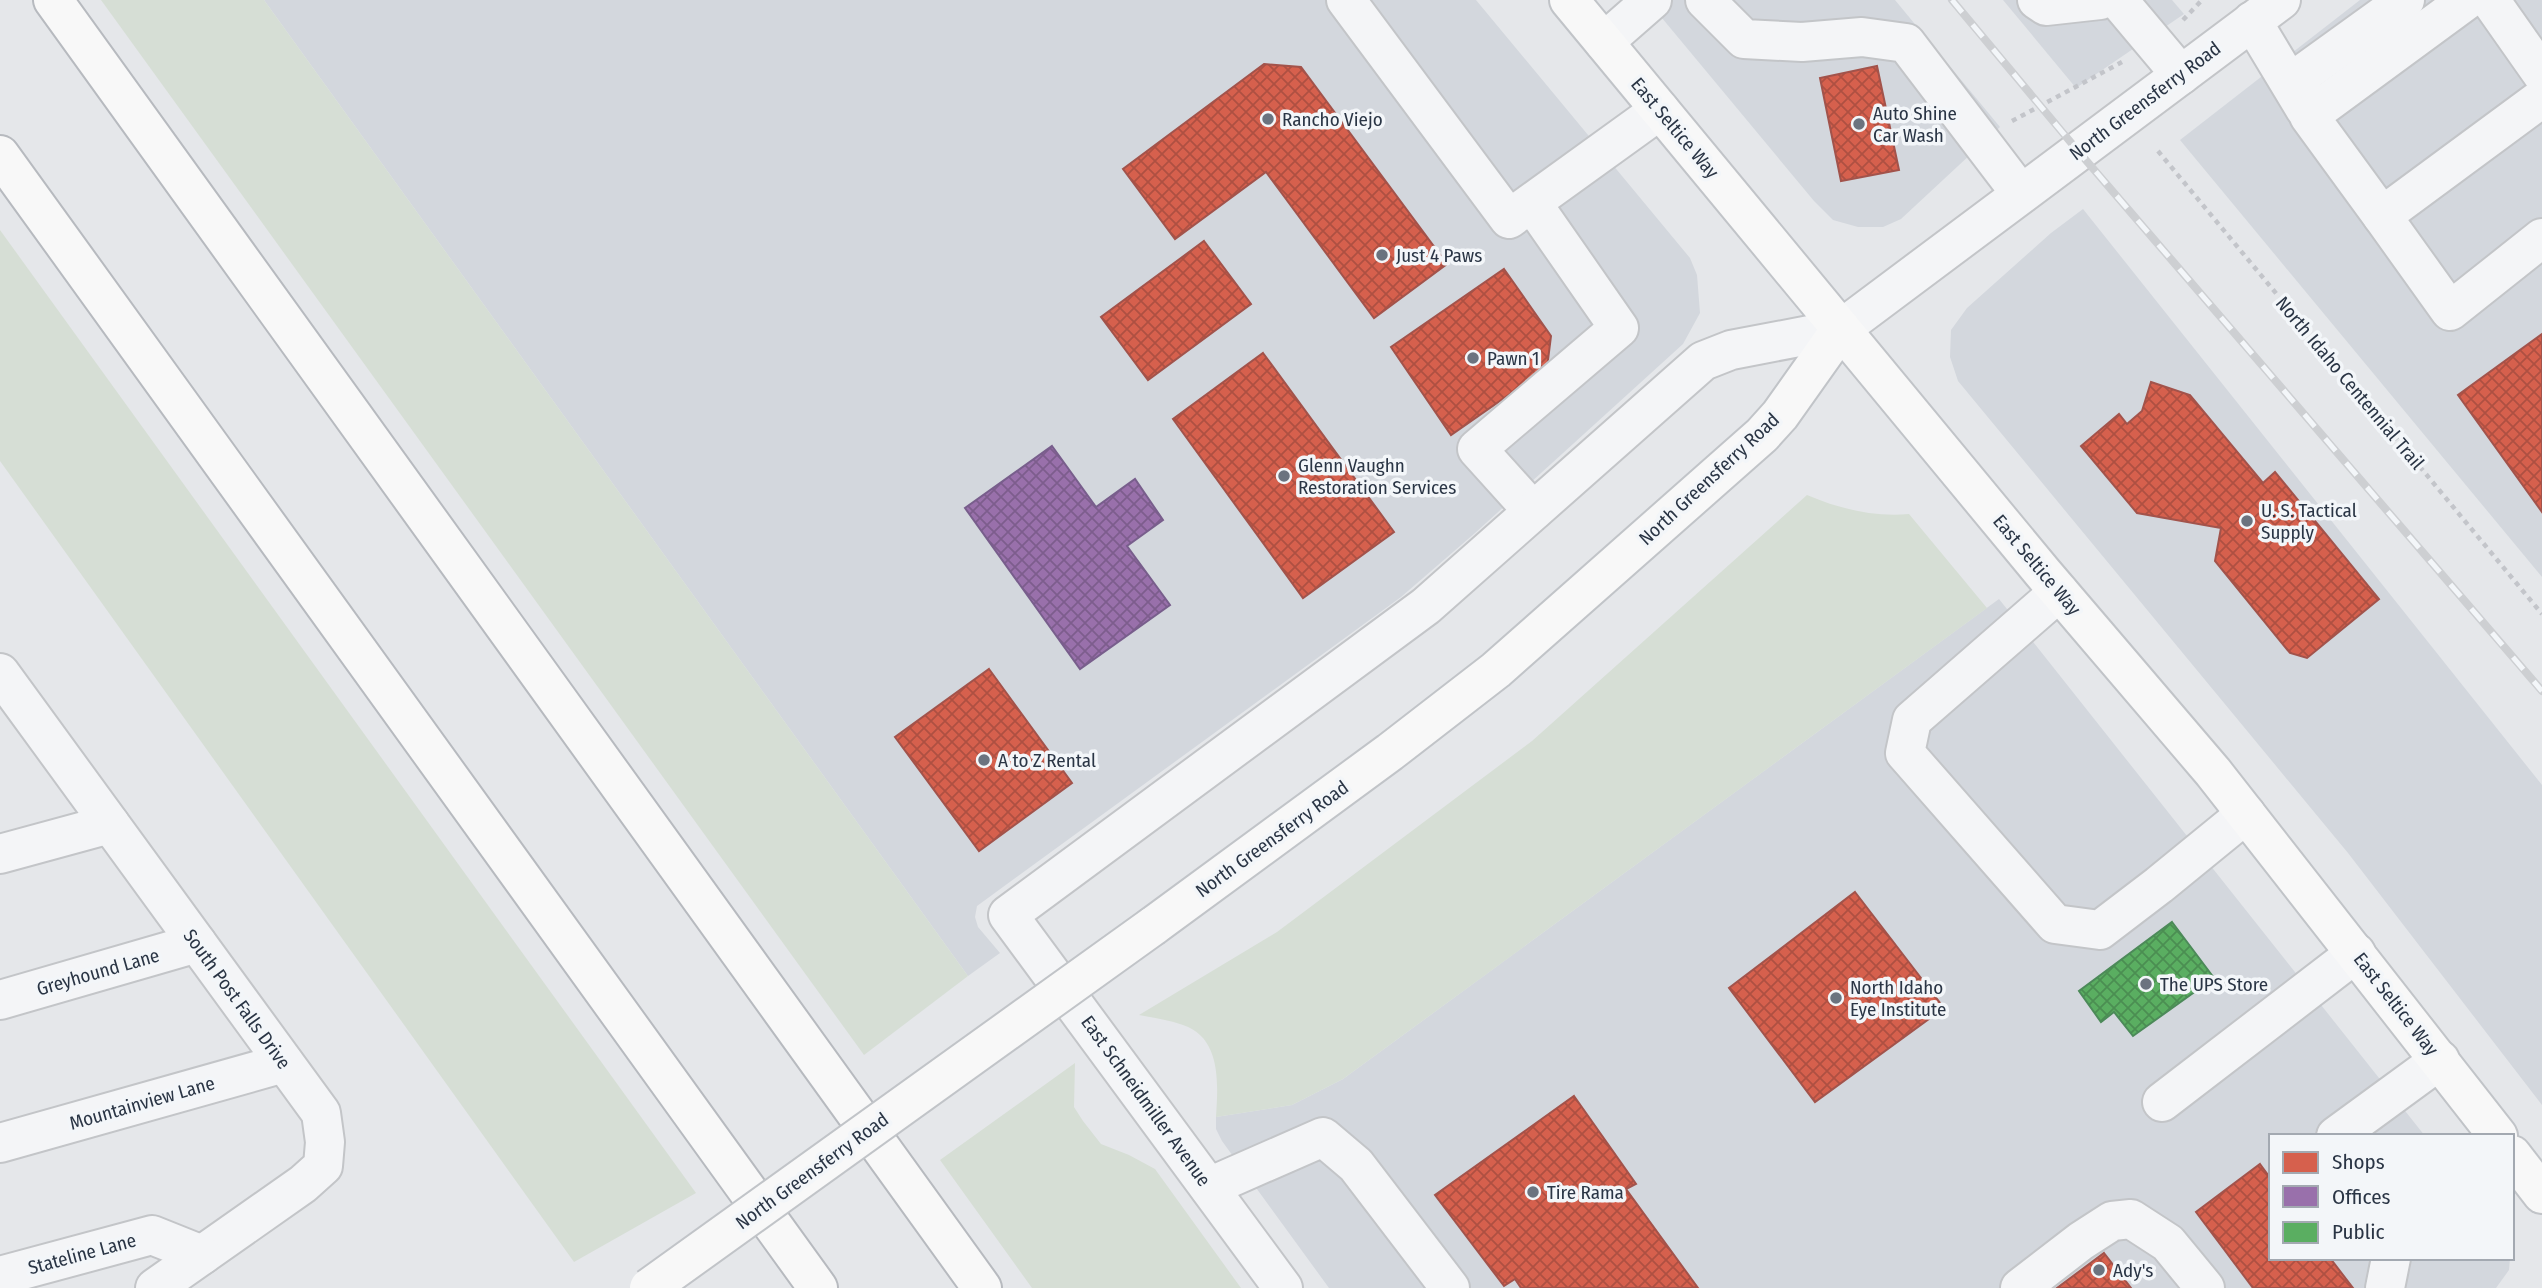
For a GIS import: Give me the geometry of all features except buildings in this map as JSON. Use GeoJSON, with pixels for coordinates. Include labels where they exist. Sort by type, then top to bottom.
{"type":"FeatureCollection","features":[{"type":"Feature","properties":{"kind":"main road"},"geometry":{"type":"LineString","coordinates":[[53,0],[982,1288]]}},
{"type":"Feature","properties":{"kind":"main road","name":"East Seltice Way"},"geometry":{"type":"LineString","coordinates":[[1569,0],[2246,814],[2496,1134]]}},
{"type":"Feature","properties":{"kind":"main road"},"geometry":{"type":"LineString","coordinates":[[0,155],[818,1288]]}},
{"type":"Feature","properties":{"kind":"main road","name":"North Greensferry Road"},"geometry":{"type":"LineString","coordinates":[[649,1288],[1153,926],[1422,728],[1538,635],[1762,435],[1780,415],[1842,329]]}},
{"type":"Feature","properties":{"kind":"main road"},"geometry":{"type":"LineString","coordinates":[[2514,1158],[2542,1194]]}},
{"type":"Feature","properties":{"kind":"street"},"geometry":{"type":"LineString","coordinates":[[1346,0],[1509,219],[1660,110]]}},
{"type":"Feature","properties":{"kind":"street"},"geometry":{"type":"LineString","coordinates":[[1604,42],[1652,0]]}},
{"type":"Feature","properties":{"kind":"street"},"geometry":{"type":"LineString","coordinates":[[1705,0],[1744,39],[1802,42],[1862,37],[1906,43],[2021,194]]}},
{"type":"Feature","properties":{"kind":"street"},"geometry":{"type":"LineString","coordinates":[[2037,0],[2046,6],[2100,0]]}},
{"type":"Feature","properties":{"kind":"street"},"geometry":{"type":"LineString","coordinates":[[2118,0],[2180,75]]}},
{"type":"Feature","properties":{"kind":"street"},"geometry":{"type":"LineString","coordinates":[[2303,104],[2304,73],[2405,0]]}},
{"type":"Feature","properties":{"kind":"street"},"geometry":{"type":"LineString","coordinates":[[2303,104],[2467,0]]}},
{"type":"Feature","properties":{"kind":"street"},"geometry":{"type":"LineString","coordinates":[[2490,0],[2542,74]]}},
{"type":"Feature","properties":{"kind":"street"},"geometry":{"type":"LineString","coordinates":[[2266,11],[2303,104],[2450,311],[2542,238]]}},
{"type":"Feature","properties":{"kind":"street","name":"North Greensferry Road"},"geometry":{"type":"LineString","coordinates":[[1007,915],[1426,606],[1703,361],[1731,350],[1842,329],[2266,11]]}},
{"type":"Feature","properties":{"kind":"street"},"geometry":{"type":"LineString","coordinates":[[2382,216],[2542,98]]}},
{"type":"Feature","properties":{"kind":"street"},"geometry":{"type":"LineString","coordinates":[[1532,203],[1619,328],[1477,449],[1533,511]]}},
{"type":"Feature","properties":{"kind":"street"},"geometry":{"type":"LineString","coordinates":[[2059,592],[1912,720],[1905,753],[2055,924],[2100,930],[2246,814]]}},
{"type":"Feature","properties":{"kind":"street","name":"South Post Falls Drive"},"geometry":{"type":"LineString","coordinates":[[0,673],[12,710],[110,824],[321,1113],[325,1142],[323,1166],[303,1184],[155,1288]]}},
{"type":"Feature","properties":{"kind":"street"},"geometry":{"type":"LineString","coordinates":[[0,854],[110,824]]}},
{"type":"Feature","properties":{"kind":"street","name":"East Schneidmiller Avenue"},"geometry":{"type":"LineString","coordinates":[[1007,915],[1283,1288]]}},
{"type":"Feature","properties":{"kind":"street","name":"Greyhound Lane"},"geometry":{"type":"LineString","coordinates":[[0,1000],[197,943]]}},
{"type":"Feature","properties":{"kind":"street"},"geometry":{"type":"LineString","coordinates":[[2162,1102],[2356,953]]}},
{"type":"Feature","properties":{"kind":"street"},"geometry":{"type":"LineString","coordinates":[[2339,1134],[2440,1060]]}},
{"type":"Feature","properties":{"kind":"street","name":"Mountainview Lane"},"geometry":{"type":"LineString","coordinates":[[0,1143],[284,1062]]}},
{"type":"Feature","properties":{"kind":"street"},"geometry":{"type":"LineString","coordinates":[[1209,1187],[1323,1137],[1356,1165],[1450,1288]]}},
{"type":"Feature","properties":{"kind":"street"},"geometry":{"type":"LineString","coordinates":[[2020,1288],[2112,1221],[2132,1219],[2168,1243],[2205,1288]]}},
{"type":"Feature","properties":{"kind":"street","name":"Stateline Lane"},"geometry":{"type":"LineString","coordinates":[[0,1276],[152,1235],[202,1255]]}},
{"type":"Feature","properties":{"kind":"street"},"geometry":{"type":"LineString","coordinates":[[2385,1288],[2391,1260]]}},
{"type":"Feature","properties":{"kind":"path"},"geometry":{"type":"LineString","coordinates":[[2011,122],[2156,43]]}},
{"type":"Feature","properties":{"kind":"path","name":"North Idaho Centennial Trail"},"geometry":{"type":"LineString","coordinates":[[2158,151],[2542,614]]}},
{"type":"Feature","properties":{"kind":"shaded area"},"geometry":{"type":"Polygon","coordinates":[[[101,0],[264,0],[968,976],[864,1055],[101,0]]]}},
{"type":"Feature","properties":{"kind":"shaded area"},"geometry":{"type":"Polygon","coordinates":[[[264,0],[1476,0],[1690,258],[1697,275],[1700,313],[1683,344],[1401,597],[977,906],[975,917],[978,927],[1000,953],[968,976],[264,0]]]}},
{"type":"Feature","properties":{"kind":"shaded area"},"geometry":{"type":"Polygon","coordinates":[[[1647,0],[1895,0],[2000,127],[1901,219],[1883,227],[1858,227],[1833,220],[1814,201],[1647,0]]]}},
{"type":"Feature","properties":{"kind":"shaded area"},"geometry":{"type":"Polygon","coordinates":[[[2003,0],[2172,0],[2184,14],[2076,88],[2003,0]]]}},
{"type":"Feature","properties":{"kind":"shaded area"},"geometry":{"type":"Polygon","coordinates":[[[2360,0],[2542,0],[2542,577],[2180,140],[2360,0]]]}},
{"type":"Feature","properties":{"kind":"shaded area"},"geometry":{"type":"Polygon","coordinates":[[[2083,209],[2542,785],[2542,1105],[2348,853],[1958,381],[1950,357],[1951,330],[1967,308],[2051,233],[2083,209]]]}},
{"type":"Feature","properties":{"kind":"shaded area"},"geometry":{"type":"Polygon","coordinates":[[[0,230],[696,1193],[574,1262],[0,461],[0,230]]]}},
{"type":"Feature","properties":{"kind":"shaded area"},"geometry":{"type":"Polygon","coordinates":[[[1807,495],[1857,511],[1909,514],[1987,608],[1343,1079],[1292,1105],[1216,1117],[1217,1077],[1211,1051],[1205,1040],[1196,1031],[1183,1025],[1139,1015],[1277,932],[1532,741],[1807,495]]]}},
{"type":"Feature","properties":{"kind":"shaded area"},"geometry":{"type":"Polygon","coordinates":[[[1999,599],[2423,1134],[2269,1134],[2269,1260],[2510,1260],[2509,1270],[2496,1288],[1329,1288],[1222,1141],[1216,1129],[1216,1117],[1292,1105],[1343,1079],[1999,599]]]}},
{"type":"Feature","properties":{"kind":"shaded area"},"geometry":{"type":"Polygon","coordinates":[[[1075,1063],[1074,1107],[1083,1121],[1101,1144],[1155,1169],[1241,1288],[1032,1288],[940,1160],[1075,1063]]]}},
{"type":"Feature","properties":{"kind":"railway"},"geometry":{"type":"LineString","coordinates":[[1952,0],[2078,151],[2542,691]]}},
{"type":"Feature","properties":{"kind":"place","name":"Rancho Viejo"},"geometry":{"type":"Point","coordinates":[1268,119]}},
{"type":"Feature","properties":{"kind":"place","name":"Auto Shine Car Wash"},"geometry":{"type":"Point","coordinates":[1859,124]}},
{"type":"Feature","properties":{"kind":"place","name":"Just 4 Paws"},"geometry":{"type":"Point","coordinates":[1382,255]}},
{"type":"Feature","properties":{"kind":"place","name":"Pawn 1"},"geometry":{"type":"Point","coordinates":[1473,358]}},
{"type":"Feature","properties":{"kind":"place","name":"Glenn Vaughn Restoration Services"},"geometry":{"type":"Point","coordinates":[1284,476]}},
{"type":"Feature","properties":{"kind":"place","name":"U. S. Tactical Supply"},"geometry":{"type":"Point","coordinates":[2247,521]}},
{"type":"Feature","properties":{"kind":"place","name":"A to Z Rental"},"geometry":{"type":"Point","coordinates":[984,760]}},
{"type":"Feature","properties":{"kind":"place","name":"The UPS Store"},"geometry":{"type":"Point","coordinates":[2146,984]}},
{"type":"Feature","properties":{"kind":"place","name":"North Idaho Eye Institute"},"geometry":{"type":"Point","coordinates":[1836,998]}},
{"type":"Feature","properties":{"kind":"place","name":"Tire Rama"},"geometry":{"type":"Point","coordinates":[1533,1192]}},
{"type":"Feature","properties":{"kind":"place","name":"Ady's"},"geometry":{"type":"Point","coordinates":[2099,1270]}}]}
